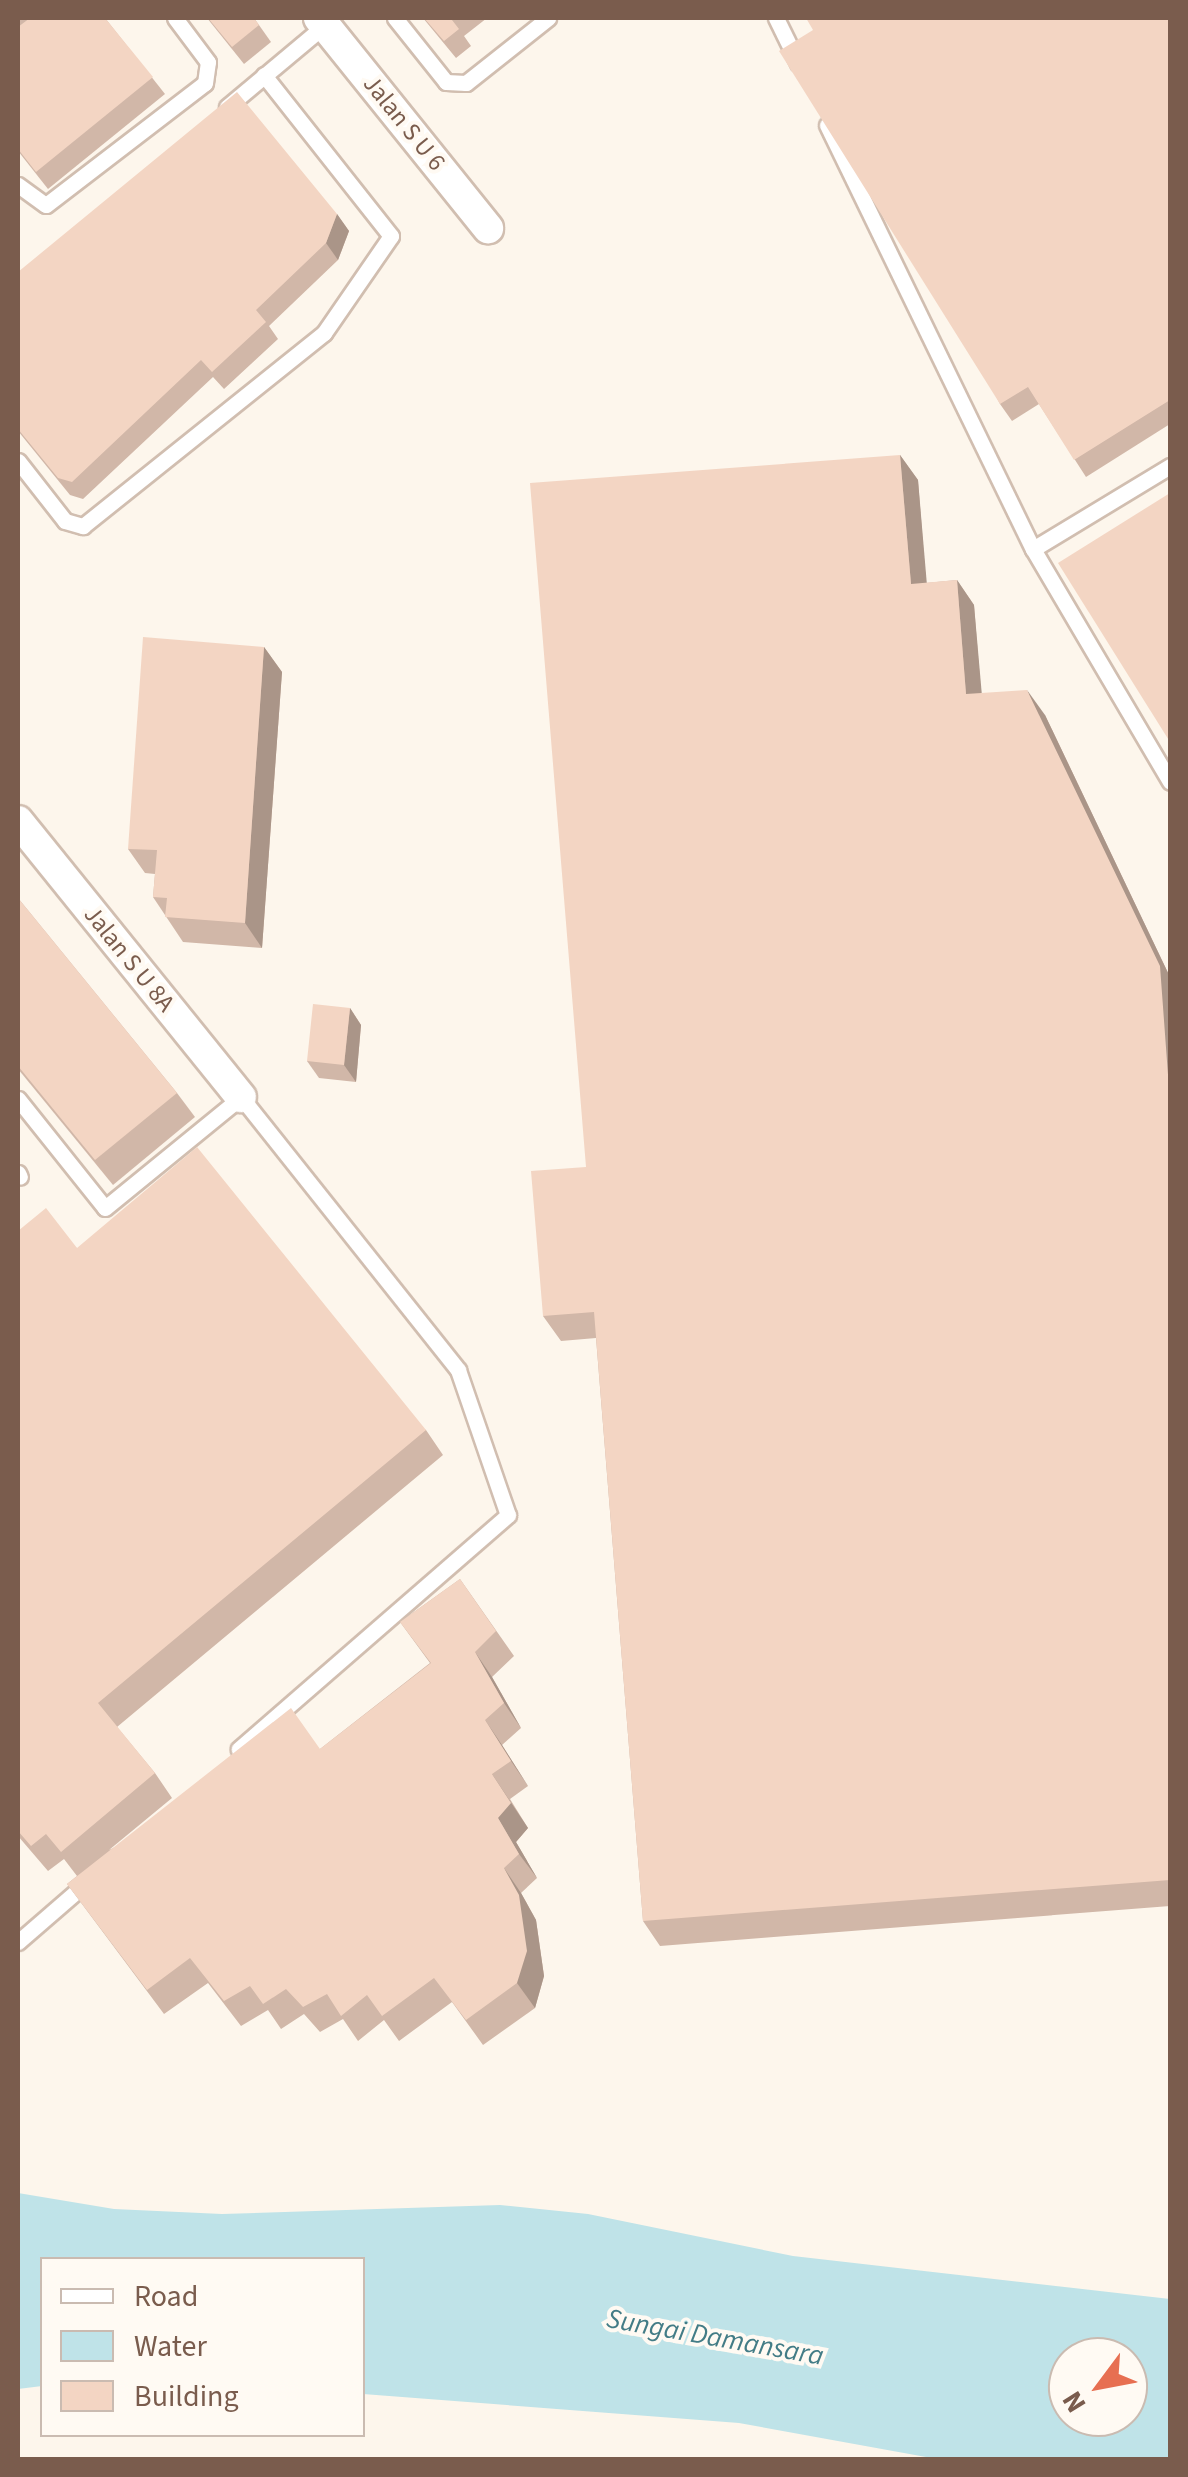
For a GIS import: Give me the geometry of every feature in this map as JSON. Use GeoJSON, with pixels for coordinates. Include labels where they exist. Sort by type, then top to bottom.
{"type":"FeatureCollection","features":[{"type":"Feature","properties":{"kind":"street","name":"Jalan S U 6"},"geometry":{"type":"LineString","coordinates":[[322,21],[488,228]]}},
{"type":"Feature","properties":{"kind":"street","name":"Jalan S U 8A"},"geometry":{"type":"LineString","coordinates":[[18,821],[241,1097]]}},
{"type":"Feature","properties":{"kind":"lane"},"geometry":{"type":"LineString","coordinates":[[18,185],[46,206],[205,83],[208,62],[174,18]]}},
{"type":"Feature","properties":{"kind":"lane"},"geometry":{"type":"LineString","coordinates":[[395,18],[446,82],[466,83],[548,18]]}},
{"type":"Feature","properties":{"kind":"lane"},"geometry":{"type":"LineString","coordinates":[[776,18],[802,71]]}},
{"type":"Feature","properties":{"kind":"lane"},"geometry":{"type":"LineString","coordinates":[[206,124],[322,21]]}},
{"type":"Feature","properties":{"kind":"lane"},"geometry":{"type":"LineString","coordinates":[[18,462],[65,521],[84,526],[324,333],[390,236],[264,76]]}},
{"type":"Feature","properties":{"kind":"lane"},"geometry":{"type":"LineString","coordinates":[[818,106],[1033,549],[1170,782]]}},
{"type":"Feature","properties":{"kind":"lane"},"geometry":{"type":"LineString","coordinates":[[1033,549],[1170,466]]}},
{"type":"Feature","properties":{"kind":"lane"},"geometry":{"type":"LineString","coordinates":[[18,1099],[105,1208],[241,1097],[458,1370],[508,1516],[226,1761]]}},
{"type":"Feature","properties":{"kind":"lane"},"geometry":{"type":"LineString","coordinates":[[18,1942],[93,1877]]}},
{"type":"Feature","properties":{"kind":"water","name":"Sungai Damansara"},"geometry":{"type":"Polygon","coordinates":[[[18,2193],[114,2209],[222,2214],[500,2205],[588,2214],[793,2256],[1170,2299],[1170,2459],[937,2459],[739,2423],[365,2394],[365,2257],[40,2257],[40,2386],[18,2389],[18,2193]]]}},
{"type":"Feature","properties":{"kind":"building"},"geometry":{"type":"Polygon","coordinates":[[[30,18],[105,18],[153,77],[36,172],[18,149],[18,27],[30,18]]]}},
{"type":"Feature","properties":{"kind":"building"},"geometry":{"type":"Polygon","coordinates":[[[208,18],[254,18],[259,25],[232,47],[208,18]]]}},
{"type":"Feature","properties":{"kind":"building"},"geometry":{"type":"Polygon","coordinates":[[[424,18],[454,18],[459,29],[444,41],[424,18]]]}},
{"type":"Feature","properties":{"kind":"building"},"geometry":{"type":"Polygon","coordinates":[[[806,18],[1170,18],[1170,400],[1074,460],[1028,387],[1000,404],[779,51],[813,30],[806,18]]]}},
{"type":"Feature","properties":{"kind":"building"},"geometry":{"type":"Polygon","coordinates":[[[237,92],[337,214],[326,243],[256,310],[266,322],[212,372],[201,360],[72,482],[58,478],[18,429],[18,272],[237,92]]]}},
{"type":"Feature","properties":{"kind":"building"},"geometry":{"type":"Polygon","coordinates":[[[900,455],[911,584],[957,580],[966,694],[1027,690],[1160,966],[1170,1102],[1170,1880],[643,1921],[594,1312],[543,1316],[531,1171],[586,1167],[530,483],[900,455]]]}},
{"type":"Feature","properties":{"kind":"building"},"geometry":{"type":"Polygon","coordinates":[[[1170,493],[1170,742],[1058,563],[1170,493]]]}},
{"type":"Feature","properties":{"kind":"building"},"geometry":{"type":"Polygon","coordinates":[[[143,637],[264,647],[245,923],[165,917],[167,898],[153,897],[157,850],[128,849],[143,637]]]}},
{"type":"Feature","properties":{"kind":"building"},"geometry":{"type":"Polygon","coordinates":[[[18,898],[177,1093],[95,1160],[18,1066],[18,898]]]}},
{"type":"Feature","properties":{"kind":"building"},"geometry":{"type":"Polygon","coordinates":[[[313,1004],[350,1008],[344,1065],[307,1061],[313,1004]]]}},
{"type":"Feature","properties":{"kind":"building"},"geometry":{"type":"Polygon","coordinates":[[[197,1147],[426,1430],[98,1703],[155,1773],[61,1852],[46,1834],[31,1846],[18,1831],[18,1231],[46,1208],[77,1248],[197,1147]]]}},
{"type":"Feature","properties":{"kind":"building"},"geometry":{"type":"Polygon","coordinates":[[[460,1579],[496,1631],[475,1652],[504,1703],[485,1720],[511,1761],[492,1774],[511,1803],[498,1818],[519,1854],[504,1868],[519,1895],[527,1951],[517,1983],[466,2020],[434,1978],[382,2016],[367,1995],[341,2016],[327,1994],[303,2007],[286,1989],[263,2004],[250,1986],[224,2001],[190,1958],[147,1990],[67,1884],[291,1708],[320,1749],[431,1663],[400,1622],[460,1579]]]}}]}
